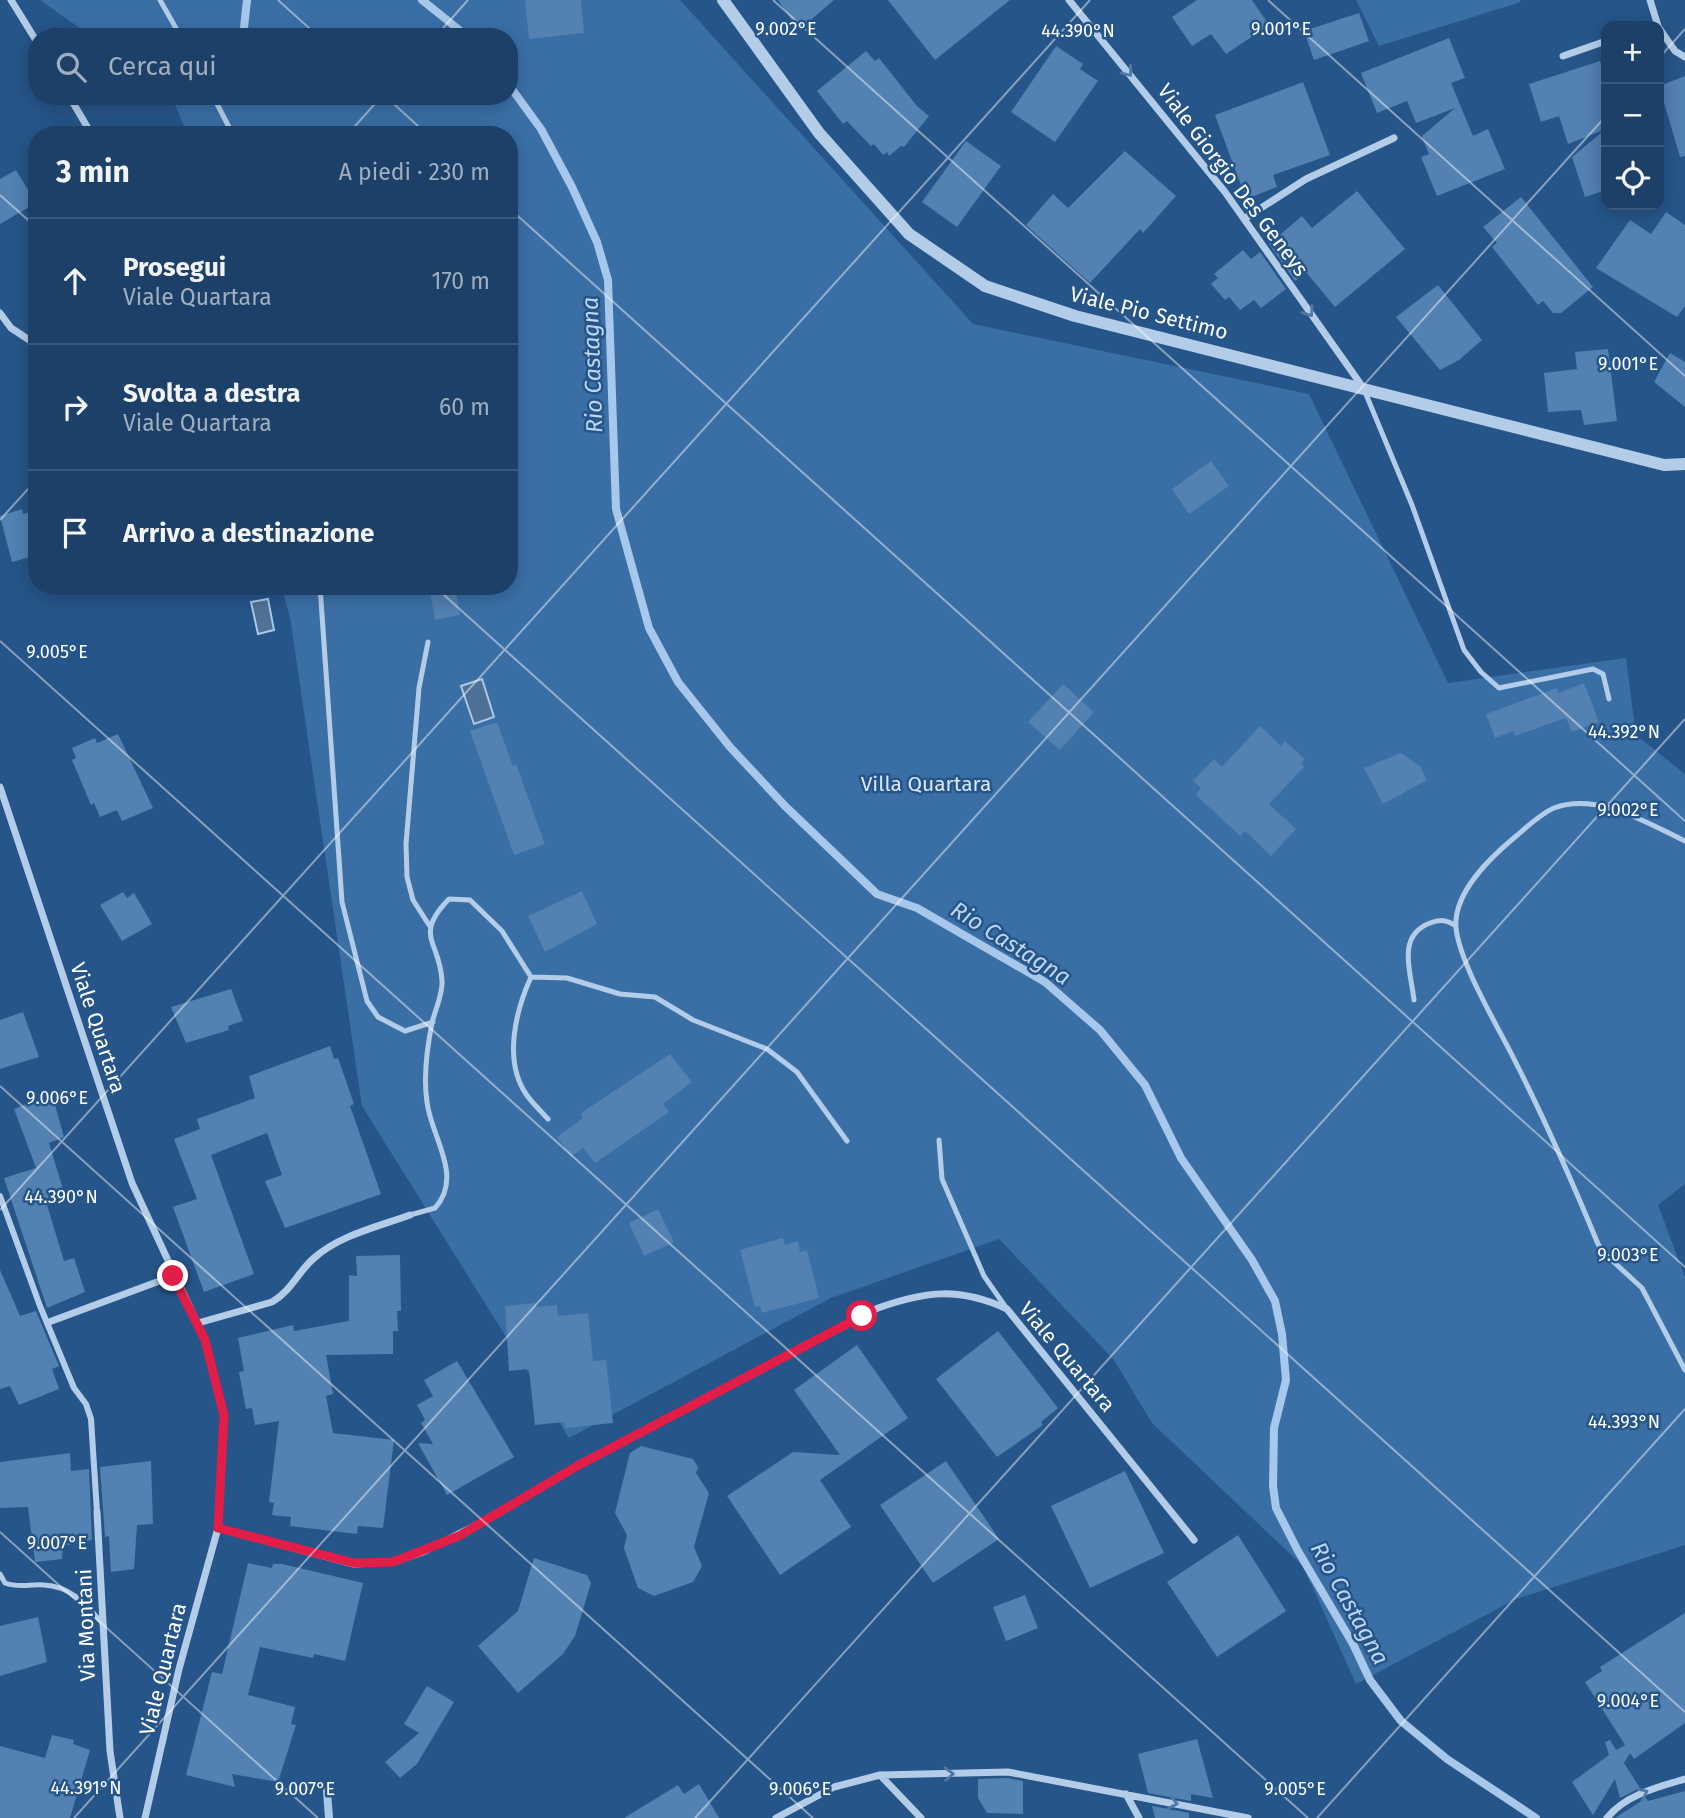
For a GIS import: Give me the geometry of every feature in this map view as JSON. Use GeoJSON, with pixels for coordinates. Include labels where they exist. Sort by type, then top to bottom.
{"type":"FeatureCollection","features":[{"type":"Feature","properties":{"kind":"street"},"geometry":{"type":"LineString","coordinates":[[11,0],[28,28]]}},
{"type":"Feature","properties":{"kind":"street","name":"Viale Pio Settimo"},"geometry":{"type":"LineString","coordinates":[[723,0],[818,133],[909,234],[985,286],[1075,316],[1362,386],[1516,430],[1664,465],[1685,464]]}},
{"type":"Feature","properties":{"kind":"street","name":"Viale Giorgio Des Geneys"},"geometry":{"type":"LineString","coordinates":[[1069,0],[1244,219],[1362,386]]}},
{"type":"Feature","properties":{"kind":"street"},"geometry":{"type":"LineString","coordinates":[[1650,0],[1656,21]]}},
{"type":"Feature","properties":{"kind":"street"},"geometry":{"type":"LineString","coordinates":[[1664,36],[1675,51],[1685,57]]}},
{"type":"Feature","properties":{"kind":"street"},"geometry":{"type":"LineString","coordinates":[[1563,57],[1601,43]]}},
{"type":"Feature","properties":{"kind":"street"},"geometry":{"type":"LineString","coordinates":[[74,105],[87,126]]}},
{"type":"Feature","properties":{"kind":"street"},"geometry":{"type":"LineString","coordinates":[[1244,219],[1306,180],[1394,138]]}},
{"type":"Feature","properties":{"kind":"street"},"geometry":{"type":"LineString","coordinates":[[0,313],[12,328],[28,339]]}},
{"type":"Feature","properties":{"kind":"street","name":"Viale Quartara"},"geometry":{"type":"LineString","coordinates":[[0,787],[132,1183],[173,1276],[198,1323],[224,1415],[218,1528],[179,1669],[145,1818]]}},
{"type":"Feature","properties":{"kind":"street","name":"Via Montani"},"geometry":{"type":"LineString","coordinates":[[0,1196],[74,1388],[86,1404],[91,1419],[106,1627],[110,1751],[120,1818]]}},
{"type":"Feature","properties":{"kind":"street"},"geometry":{"type":"LineString","coordinates":[[198,1323],[272,1302],[282,1296],[311,1260],[335,1242],[410,1215]]}},
{"type":"Feature","properties":{"kind":"street"},"geometry":{"type":"LineString","coordinates":[[49,1322],[173,1276]]}},
{"type":"Feature","properties":{"kind":"street","name":"Viale Quartara"},"geometry":{"type":"LineString","coordinates":[[218,1528],[354,1563],[393,1562],[459,1536],[577,1466],[878,1308],[913,1296],[961,1293],[982,1297],[1007,1309],[1194,1540]]}},
{"type":"Feature","properties":{"kind":"street"},"geometry":{"type":"LineString","coordinates":[[776,1818],[834,1787],[880,1775],[1008,1772],[1248,1818]]}},
{"type":"Feature","properties":{"kind":"street"},"geometry":{"type":"LineString","coordinates":[[880,1775],[921,1818]]}},
{"type":"Feature","properties":{"kind":"street"},"geometry":{"type":"LineString","coordinates":[[1607,1818],[1614,1809],[1648,1790],[1685,1779]]}},
{"type":"Feature","properties":{"kind":"street"},"geometry":{"type":"LineString","coordinates":[[1126,1794],[1139,1818]]}},
{"type":"Feature","properties":{"kind":"lane"},"geometry":{"type":"LineString","coordinates":[[160,0],[176,28]]}},
{"type":"Feature","properties":{"kind":"lane"},"geometry":{"type":"LineString","coordinates":[[218,105],[228,126]]}},
{"type":"Feature","properties":{"kind":"lane"},"geometry":{"type":"LineString","coordinates":[[1362,386],[1412,505],[1469,658],[1499,688],[1593,669],[1603,674],[1609,699]]}},
{"type":"Feature","properties":{"kind":"lane"},"geometry":{"type":"LineString","coordinates":[[321,595],[337,853],[342,902],[357,971],[367,1001],[378,1017],[405,1031],[433,1022]]}},
{"type":"Feature","properties":{"kind":"lane"},"geometry":{"type":"LineString","coordinates":[[410,1215],[435,1208],[447,1189],[446,1167],[427,1106],[425,1080],[442,982],[429,925],[413,900],[407,877],[406,844],[417,700],[428,642]]}},
{"type":"Feature","properties":{"kind":"lane"},"geometry":{"type":"LineString","coordinates":[[1685,841],[1628,814],[1595,805],[1573,804],[1553,809],[1534,821],[1483,867],[1463,901],[1456,926],[1467,963],[1554,1140],[1598,1244],[1604,1253],[1642,1288],[1685,1370]]}},
{"type":"Feature","properties":{"kind":"lane"},"geometry":{"type":"LineString","coordinates":[[429,925],[449,899],[470,900],[502,930],[531,977]]}},
{"type":"Feature","properties":{"kind":"lane"},"geometry":{"type":"LineString","coordinates":[[1414,1000],[1407,953],[1409,942],[1415,932],[1435,921],[1446,920],[1456,926]]}},
{"type":"Feature","properties":{"kind":"lane"},"geometry":{"type":"LineString","coordinates":[[531,977],[514,1027],[516,1057],[525,1093],[548,1119]]}},
{"type":"Feature","properties":{"kind":"lane"},"geometry":{"type":"LineString","coordinates":[[531,977],[567,978],[620,994],[654,997],[693,1020],[767,1049],[797,1072],[847,1141]]}},
{"type":"Feature","properties":{"kind":"lane"},"geometry":{"type":"LineString","coordinates":[[939,1140],[942,1180],[984,1276],[1007,1309]]}},
{"type":"Feature","properties":{"kind":"lane"},"geometry":{"type":"LineString","coordinates":[[0,1574],[5,1583],[18,1587],[61,1586],[82,1600],[106,1627]]}},
{"type":"Feature","properties":{"kind":"green space","name":"Villa Quartara"},"geometry":{"type":"Polygon","coordinates":[[[40,0],[680,0],[973,324],[1309,394],[1448,683],[1626,658],[1636,735],[1685,774],[1685,1184],[1658,1205],[1685,1277],[1685,1545],[1516,1599],[1356,1684],[1303,1566],[1152,1423],[1114,1360],[999,1239],[831,1298],[569,1438],[362,1106],[290,617],[284,595],[518,595],[518,126],[184,126],[175,105],[518,105],[518,28],[80,28],[40,0]]]}},
{"type":"Feature","properties":{"kind":"green space"},"geometry":{"type":"Polygon","coordinates":[[[1356,0],[1520,0],[1521,2],[1379,46],[1356,0]]]}},
{"type":"Feature","properties":{"kind":"shaded area"},"geometry":{"type":"Polygon","coordinates":[[[268,599],[274,630],[258,634],[251,602],[268,599]]]}},
{"type":"Feature","properties":{"kind":"shaded area"},"geometry":{"type":"Polygon","coordinates":[[[482,679],[494,717],[474,724],[461,686],[482,679]]]}},
{"type":"Feature","properties":{"kind":"building"},"geometry":{"type":"Polygon","coordinates":[[[525,0],[581,0],[584,33],[529,39],[525,0]]]}},
{"type":"Feature","properties":{"kind":"building"},"geometry":{"type":"Polygon","coordinates":[[[778,0],[834,0],[799,30],[778,0]]]}},
{"type":"Feature","properties":{"kind":"building"},"geometry":{"type":"Polygon","coordinates":[[[888,0],[1010,0],[935,60],[888,0]]]}},
{"type":"Feature","properties":{"kind":"building"},"geometry":{"type":"Polygon","coordinates":[[[1197,0],[1252,0],[1269,25],[1226,54],[1211,34],[1192,46],[1172,17],[1197,0]]]}},
{"type":"Feature","properties":{"kind":"building"},"geometry":{"type":"Polygon","coordinates":[[[1359,13],[1369,41],[1314,60],[1304,31],[1359,13]]]}},
{"type":"Feature","properties":{"kind":"building"},"geometry":{"type":"Polygon","coordinates":[[[1449,38],[1465,78],[1451,83],[1473,136],[1488,129],[1505,169],[1437,196],[1421,157],[1429,154],[1422,136],[1455,108],[1416,123],[1407,101],[1377,113],[1361,73],[1449,38]]]}},
{"type":"Feature","properties":{"kind":"building"},"geometry":{"type":"Polygon","coordinates":[[[1056,46],[1083,64],[1080,69],[1098,81],[1055,142],[1011,112],[1056,46]]]}},
{"type":"Feature","properties":{"kind":"building"},"geometry":{"type":"Polygon","coordinates":[[[866,51],[875,61],[879,58],[917,106],[929,116],[904,147],[901,146],[889,156],[887,152],[883,155],[874,144],[871,146],[847,121],[843,124],[817,91],[866,51]]]}},
{"type":"Feature","properties":{"kind":"building"},"geometry":{"type":"Polygon","coordinates":[[[1600,61],[1601,131],[1568,144],[1559,116],[1541,122],[1529,84],[1600,61]]]}},
{"type":"Feature","properties":{"kind":"building"},"geometry":{"type":"Polygon","coordinates":[[[1685,76],[1685,156],[1680,157],[1664,103],[1664,84],[1685,76]]]}},
{"type":"Feature","properties":{"kind":"building"},"geometry":{"type":"Polygon","coordinates":[[[1303,82],[1330,155],[1273,175],[1277,187],[1246,199],[1215,115],[1303,82]]]}},
{"type":"Feature","properties":{"kind":"building"},"geometry":{"type":"Polygon","coordinates":[[[1601,133],[1601,192],[1585,197],[1572,157],[1601,133]]]}},
{"type":"Feature","properties":{"kind":"building"},"geometry":{"type":"Polygon","coordinates":[[[966,141],[1001,166],[957,227],[922,202],[966,141]]]}},
{"type":"Feature","properties":{"kind":"building"},"geometry":{"type":"Polygon","coordinates":[[[1125,151],[1176,196],[1143,233],[1140,229],[1090,283],[1026,225],[1053,194],[1068,208],[1125,151]]]}},
{"type":"Feature","properties":{"kind":"building"},"geometry":{"type":"Polygon","coordinates":[[[16,170],[28,190],[28,208],[0,224],[0,179],[16,170]]]}},
{"type":"Feature","properties":{"kind":"building"},"geometry":{"type":"Polygon","coordinates":[[[1357,191],[1405,249],[1335,307],[1306,272],[1295,281],[1269,244],[1302,216],[1312,228],[1357,191]]]}},
{"type":"Feature","properties":{"kind":"building"},"geometry":{"type":"Polygon","coordinates":[[[1521,197],[1593,287],[1561,313],[1553,313],[1543,301],[1538,305],[1492,247],[1497,243],[1483,227],[1521,197]]]}},
{"type":"Feature","properties":{"kind":"building"},"geometry":{"type":"Polygon","coordinates":[[[1666,212],[1685,225],[1685,306],[1677,317],[1596,268],[1630,220],[1651,234],[1666,212]]]}},
{"type":"Feature","properties":{"kind":"building"},"geometry":{"type":"Polygon","coordinates":[[[1243,250],[1251,259],[1260,252],[1286,289],[1261,308],[1254,300],[1240,310],[1229,297],[1225,300],[1211,284],[1218,278],[1214,274],[1243,250]]]}},
{"type":"Feature","properties":{"kind":"building"},"geometry":{"type":"Polygon","coordinates":[[[1438,285],[1482,340],[1459,360],[1440,370],[1396,317],[1438,285]]]}},
{"type":"Feature","properties":{"kind":"building"},"geometry":{"type":"Polygon","coordinates":[[[1608,349],[1617,421],[1584,425],[1581,410],[1548,412],[1544,373],[1577,369],[1575,352],[1608,349]]]}},
{"type":"Feature","properties":{"kind":"building"},"geometry":{"type":"Polygon","coordinates":[[[1670,353],[1685,362],[1685,407],[1654,382],[1670,353]]]}},
{"type":"Feature","properties":{"kind":"building"},"geometry":{"type":"Polygon","coordinates":[[[1211,461],[1229,486],[1189,514],[1172,489],[1211,461]]]}},
{"type":"Feature","properties":{"kind":"building"},"geometry":{"type":"Polygon","coordinates":[[[22,509],[23,514],[28,513],[28,558],[12,562],[0,516],[22,509]]]}},
{"type":"Feature","properties":{"kind":"building"},"geometry":{"type":"Polygon","coordinates":[[[431,595],[456,595],[460,615],[435,620],[431,595]]]}},
{"type":"Feature","properties":{"kind":"building"},"geometry":{"type":"Polygon","coordinates":[[[1584,683],[1599,722],[1572,732],[1566,718],[1515,736],[1513,731],[1495,738],[1486,714],[1557,688],[1559,693],[1584,683]]]}},
{"type":"Feature","properties":{"kind":"building"},"geometry":{"type":"Polygon","coordinates":[[[1063,684],[1094,712],[1060,750],[1028,722],[1063,684]]]}},
{"type":"Feature","properties":{"kind":"building"},"geometry":{"type":"Polygon","coordinates":[[[497,722],[513,766],[516,764],[545,844],[514,855],[470,731],[497,722]]]}},
{"type":"Feature","properties":{"kind":"building"},"geometry":{"type":"Polygon","coordinates":[[[1260,726],[1281,746],[1285,741],[1305,759],[1301,763],[1304,767],[1269,804],[1296,829],[1271,856],[1245,831],[1240,836],[1196,795],[1201,788],[1193,781],[1214,759],[1222,767],[1260,726]]]}},
{"type":"Feature","properties":{"kind":"building"},"geometry":{"type":"Polygon","coordinates":[[[118,734],[153,808],[122,821],[117,810],[100,817],[94,803],[91,805],[72,760],[76,758],[72,748],[95,738],[97,743],[118,734]]]}},
{"type":"Feature","properties":{"kind":"building"},"geometry":{"type":"Polygon","coordinates":[[[1401,753],[1420,766],[1427,780],[1383,804],[1364,768],[1401,753]]]}},
{"type":"Feature","properties":{"kind":"building"},"geometry":{"type":"Polygon","coordinates":[[[582,891],[597,924],[545,952],[528,916],[582,891]]]}},
{"type":"Feature","properties":{"kind":"building"},"geometry":{"type":"Polygon","coordinates":[[[123,892],[127,898],[134,893],[152,924],[122,941],[100,905],[123,892]]]}},
{"type":"Feature","properties":{"kind":"building"},"geometry":{"type":"Polygon","coordinates":[[[231,989],[243,1021],[228,1026],[229,1030],[186,1043],[171,1007],[231,989]]]}},
{"type":"Feature","properties":{"kind":"building"},"geometry":{"type":"Polygon","coordinates":[[[23,1012],[39,1057],[0,1069],[0,1020],[23,1012]]]}},
{"type":"Feature","properties":{"kind":"building"},"geometry":{"type":"Polygon","coordinates":[[[330,1046],[334,1059],[338,1058],[354,1104],[350,1106],[381,1194],[285,1228],[265,1181],[282,1175],[267,1133],[211,1155],[254,1274],[204,1292],[173,1207],[197,1199],[174,1139],[200,1129],[197,1119],[255,1098],[249,1076],[330,1046]]]}},
{"type":"Feature","properties":{"kind":"building"},"geometry":{"type":"Polygon","coordinates":[[[670,1054],[692,1082],[663,1104],[669,1112],[595,1163],[583,1148],[571,1157],[557,1137],[583,1118],[581,1113],[670,1054]]]}},
{"type":"Feature","properties":{"kind":"building"},"geometry":{"type":"Polygon","coordinates":[[[52,1094],[64,1137],[49,1143],[66,1199],[47,1205],[64,1261],[74,1258],[85,1292],[47,1308],[4,1178],[36,1168],[14,1109],[52,1094]]]}},
{"type":"Feature","properties":{"kind":"building"},"geometry":{"type":"Polygon","coordinates":[[[658,1209],[674,1242],[644,1256],[629,1223],[658,1209]]]}},
{"type":"Feature","properties":{"kind":"building"},"geometry":{"type":"Polygon","coordinates":[[[783,1238],[785,1245],[798,1241],[800,1252],[807,1250],[819,1298],[762,1313],[760,1306],[755,1307],[740,1250],[783,1238]]]}},
{"type":"Feature","properties":{"kind":"building"},"geometry":{"type":"Polygon","coordinates":[[[400,1255],[401,1311],[397,1311],[398,1331],[393,1331],[393,1354],[326,1355],[333,1394],[326,1396],[333,1433],[394,1440],[383,1528],[358,1526],[357,1534],[290,1526],[291,1517],[272,1515],[274,1503],[269,1502],[279,1421],[255,1425],[252,1408],[246,1409],[239,1372],[244,1371],[238,1338],[293,1325],[294,1331],[349,1321],[349,1275],[357,1276],[356,1256],[400,1255]]]}},
{"type":"Feature","properties":{"kind":"building"},"geometry":{"type":"Polygon","coordinates":[[[0,1270],[20,1316],[36,1311],[59,1366],[52,1369],[59,1389],[19,1405],[10,1386],[0,1389],[0,1270]]]}},
{"type":"Feature","properties":{"kind":"building"},"geometry":{"type":"Polygon","coordinates":[[[536,1303],[536,1307],[557,1305],[558,1316],[588,1313],[593,1361],[606,1360],[613,1423],[565,1428],[564,1422],[535,1425],[529,1369],[509,1371],[505,1306],[536,1303]]]}},
{"type":"Feature","properties":{"kind":"building"},"geometry":{"type":"Polygon","coordinates":[[[998,1331],[1058,1408],[1041,1422],[1043,1425],[997,1457],[936,1379],[998,1331]]]}},
{"type":"Feature","properties":{"kind":"building"},"geometry":{"type":"Polygon","coordinates":[[[857,1345],[908,1418],[820,1480],[851,1527],[780,1575],[727,1496],[793,1452],[840,1455],[794,1390],[857,1345]]]}},
{"type":"Feature","properties":{"kind":"building"},"geometry":{"type":"Polygon","coordinates":[[[457,1361],[514,1457],[447,1495],[418,1443],[433,1444],[421,1423],[425,1420],[417,1405],[433,1396],[424,1380],[457,1361]]]}},
{"type":"Feature","properties":{"kind":"building"},"geometry":{"type":"Polygon","coordinates":[[[641,1446],[693,1459],[698,1467],[696,1473],[709,1493],[694,1547],[702,1566],[693,1582],[654,1596],[638,1588],[624,1548],[627,1535],[615,1513],[630,1453],[641,1446]]]}},
{"type":"Feature","properties":{"kind":"building"},"geometry":{"type":"Polygon","coordinates":[[[70,1453],[71,1471],[89,1469],[92,1540],[63,1546],[62,1559],[35,1562],[28,1507],[0,1508],[0,1462],[70,1453]]]}},
{"type":"Feature","properties":{"kind":"building"},"geometry":{"type":"Polygon","coordinates":[[[151,1461],[153,1524],[137,1525],[134,1569],[111,1572],[109,1536],[105,1537],[100,1467],[151,1461]]]}},
{"type":"Feature","properties":{"kind":"building"},"geometry":{"type":"Polygon","coordinates":[[[946,1461],[999,1539],[933,1583],[880,1505],[946,1461]]]}},
{"type":"Feature","properties":{"kind":"building"},"geometry":{"type":"Polygon","coordinates":[[[1125,1471],[1164,1553],[1090,1588],[1051,1506],[1125,1471]]]}},
{"type":"Feature","properties":{"kind":"building"},"geometry":{"type":"Polygon","coordinates":[[[1238,1535],[1286,1611],[1217,1657],[1167,1582],[1238,1535]]]}},
{"type":"Feature","properties":{"kind":"building"},"geometry":{"type":"Polygon","coordinates":[[[534,1558],[587,1575],[591,1583],[575,1636],[563,1654],[518,1693],[478,1646],[518,1611],[534,1558]]]}},
{"type":"Feature","properties":{"kind":"building"},"geometry":{"type":"Polygon","coordinates":[[[248,1563],[272,1568],[273,1564],[282,1564],[363,1583],[345,1661],[314,1654],[313,1658],[260,1647],[248,1695],[295,1707],[291,1724],[296,1725],[278,1782],[232,1774],[235,1787],[186,1775],[212,1672],[222,1674],[248,1563]]]}},
{"type":"Feature","properties":{"kind":"building"},"geometry":{"type":"Polygon","coordinates":[[[1025,1595],[1038,1628],[1006,1641],[993,1607],[1025,1595]]]}},
{"type":"Feature","properties":{"kind":"building"},"geometry":{"type":"Polygon","coordinates":[[[1685,1613],[1685,1723],[1634,1759],[1630,1753],[1624,1763],[1640,1788],[1620,1798],[1615,1779],[1593,1815],[1572,1782],[1609,1755],[1605,1742],[1610,1740],[1616,1750],[1625,1745],[1585,1682],[1602,1671],[1600,1667],[1685,1613]]]}},
{"type":"Feature","properties":{"kind":"building"},"geometry":{"type":"Polygon","coordinates":[[[38,1617],[47,1662],[0,1676],[0,1626],[38,1617]]]}},
{"type":"Feature","properties":{"kind":"building"},"geometry":{"type":"Polygon","coordinates":[[[427,1686],[454,1702],[417,1764],[400,1778],[385,1762],[419,1733],[404,1724],[427,1686]]]}},
{"type":"Feature","properties":{"kind":"building"},"geometry":{"type":"Polygon","coordinates":[[[52,1735],[74,1740],[73,1744],[90,1750],[70,1818],[0,1818],[0,1746],[45,1758],[52,1735]]]}},
{"type":"Feature","properties":{"kind":"building"},"geometry":{"type":"Polygon","coordinates":[[[1197,1739],[1213,1798],[1191,1794],[1191,1801],[1148,1793],[1138,1754],[1197,1739]]]}},
{"type":"Feature","properties":{"kind":"building"},"geometry":{"type":"Polygon","coordinates":[[[1007,1778],[1023,1781],[1023,1814],[987,1813],[978,1798],[978,1779],[1007,1778]]]}},
{"type":"Feature","properties":{"kind":"building"},"geometry":{"type":"Polygon","coordinates":[[[699,1784],[719,1818],[624,1818],[678,1785],[684,1794],[699,1784]]]}},
{"type":"Feature","properties":{"kind":"building"},"geometry":{"type":"Polygon","coordinates":[[[1685,1791],[1685,1818],[1615,1818],[1646,1798],[1648,1801],[1685,1791]]]}},
{"type":"Feature","properties":{"kind":"building"},"geometry":{"type":"Polygon","coordinates":[[[1152,1806],[1189,1813],[1189,1818],[1155,1818],[1152,1806]]]}},
{"type":"Feature","properties":{"kind":"waterway"},"geometry":{"type":"LineString","coordinates":[[244,28],[247,0]]}},
{"type":"Feature","properties":{"kind":"waterway","name":"Rio Castagna"},"geometry":{"type":"LineString","coordinates":[[422,0],[457,28]]}},
{"type":"Feature","properties":{"kind":"waterway","name":"Rio Castagna"},"geometry":{"type":"LineString","coordinates":[[518,97],[541,129],[572,187],[597,242],[608,280],[616,509],[649,628],[678,682],[730,747],[785,806],[877,894],[917,908],[1045,982],[1100,1030],[1145,1085],[1181,1158],[1252,1260],[1275,1301],[1282,1334],[1286,1380],[1274,1428],[1273,1486],[1276,1508],[1298,1551],[1353,1644],[1370,1680],[1401,1721],[1447,1759],[1536,1818]]}},
{"type":"Feature","properties":{"kind":"waterway"},"geometry":{"type":"LineString","coordinates":[[327,1791],[329,1818]]}},
{"type":"Feature","properties":{"kind":"route"},"geometry":{"type":"LineString","coordinates":[[173,1276],[205,1340],[224,1415],[218,1528],[354,1563],[393,1562],[459,1536],[577,1466],[862,1316]]}}]}
